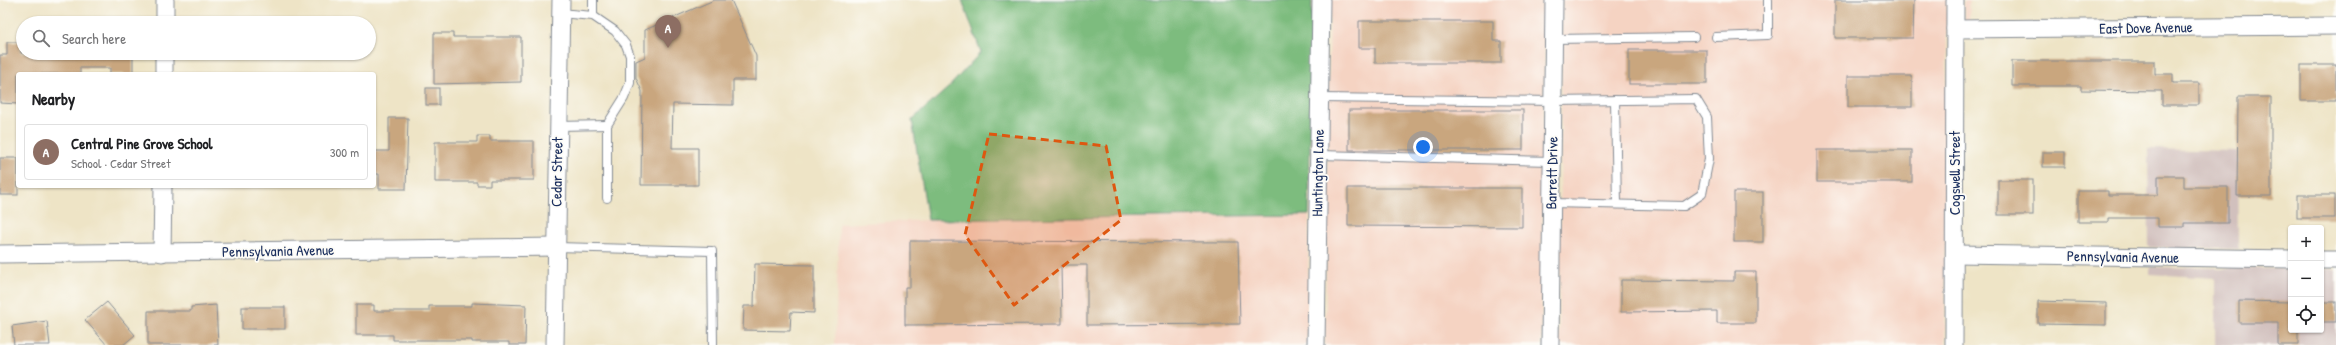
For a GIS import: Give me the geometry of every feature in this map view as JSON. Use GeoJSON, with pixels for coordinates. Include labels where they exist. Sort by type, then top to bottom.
{"type":"FeatureCollection","features":[{"type":"Feature","properties":{"kind":"street"},"geometry":{"type":"LineString","coordinates":[[165,0],[165,16]]}},
{"type":"Feature","properties":{"kind":"street","name":"Huntington Lane"},"geometry":{"type":"LineString","coordinates":[[1316,345],[1321,0]]}},
{"type":"Feature","properties":{"kind":"street","name":"Barrett Drive"},"geometry":{"type":"LineString","coordinates":[[1550,345],[1554,0]]}},
{"type":"Feature","properties":{"kind":"street","name":"Cogswell Street"},"geometry":{"type":"LineString","coordinates":[[1954,345],[1955,0]]}},
{"type":"Feature","properties":{"kind":"street","name":"Cedar Street"},"geometry":{"type":"LineString","coordinates":[[555,345],[561,6]]}},
{"type":"Feature","properties":{"kind":"street","name":"East Dove Avenue"},"geometry":{"type":"LineString","coordinates":[[1955,29],[2336,26]]}},
{"type":"Feature","properties":{"kind":"street"},"geometry":{"type":"LineString","coordinates":[[164,60],[164,72]]}},
{"type":"Feature","properties":{"kind":"street"},"geometry":{"type":"LineString","coordinates":[[162,252],[163,188]]}},
{"type":"Feature","properties":{"kind":"street","name":"Pennsylvania Avenue"},"geometry":{"type":"LineString","coordinates":[[0,254],[556,247]]}},
{"type":"Feature","properties":{"kind":"street","name":"Pennsylvania Avenue"},"geometry":{"type":"LineString","coordinates":[[1955,254],[2288,259]]}},
{"type":"Feature","properties":{"kind":"street"},"geometry":{"type":"LineString","coordinates":[[2324,260],[2336,260]]}},
{"type":"Feature","properties":{"kind":"lane"},"geometry":{"type":"LineString","coordinates":[[593,0],[593,16]]}},
{"type":"Feature","properties":{"kind":"lane"},"geometry":{"type":"LineString","coordinates":[[1716,37],[1768,35],[1768,0]]}},
{"type":"Feature","properties":{"kind":"lane"},"geometry":{"type":"LineString","coordinates":[[561,6],[593,16],[615,31],[626,45],[630,56],[630,83],[624,98],[607,125],[607,198]]}},
{"type":"Feature","properties":{"kind":"lane"},"geometry":{"type":"LineString","coordinates":[[1553,39],[1694,37]]}},
{"type":"Feature","properties":{"kind":"lane"},"geometry":{"type":"LineString","coordinates":[[1320,98],[1553,101],[1696,98],[1707,116],[1710,159],[1702,194],[1684,206],[1552,203]]}},
{"type":"Feature","properties":{"kind":"lane"},"geometry":{"type":"LineString","coordinates":[[1615,100],[1617,204]]}},
{"type":"Feature","properties":{"kind":"lane"},"geometry":{"type":"LineString","coordinates":[[558,126],[607,125]]}},
{"type":"Feature","properties":{"kind":"lane"},"geometry":{"type":"LineString","coordinates":[[1319,155],[1552,161]]}},
{"type":"Feature","properties":{"kind":"lane"},"geometry":{"type":"LineString","coordinates":[[556,247],[712,251],[713,345]]}},
{"type":"Feature","properties":{"kind":"highlighted area"},"geometry":{"type":"Polygon","coordinates":[[[989,134],[1106,146],[1121,220],[1014,305],[965,235],[989,134]]]}},
{"type":"Feature","properties":{"kind":"shaded area"},"geometry":{"type":"Polygon","coordinates":[[[1330,0],[1545,0],[1541,345],[1325,345],[1330,0]]]}},
{"type":"Feature","properties":{"kind":"shaded area"},"geometry":{"type":"Polygon","coordinates":[[[1562,0],[1947,0],[1945,345],[1559,345],[1562,0]]]}},
{"type":"Feature","properties":{"kind":"shaded area"},"geometry":{"type":"Polygon","coordinates":[[[1964,0],[1970,0],[1969,20],[1964,20],[1964,0]]]}},
{"type":"Feature","properties":{"kind":"shaded area"},"geometry":{"type":"Polygon","coordinates":[[[2148,149],[2237,151],[2238,249],[2149,247],[2148,149]]]}},
{"type":"Feature","properties":{"kind":"shaded area"},"geometry":{"type":"Polygon","coordinates":[[[1309,215],[1307,345],[835,345],[839,224],[928,220],[1309,215]]]}},
{"type":"Feature","properties":{"kind":"shaded area"},"geometry":{"type":"Polygon","coordinates":[[[2150,267],[2288,269],[2288,333],[2324,333],[2324,270],[2336,270],[2336,345],[2215,345],[2215,278],[2150,274],[2150,267]]]}},
{"type":"Feature","properties":{"kind":"green space"},"geometry":{"type":"Polygon","coordinates":[[[962,0],[1312,0],[1309,215],[928,220],[912,120],[948,88],[981,52],[962,0]]]}},
{"type":"Feature","properties":{"kind":"building"},"geometry":{"type":"Polygon","coordinates":[[[714,0],[731,0],[756,56],[756,80],[733,80],[733,105],[673,104],[672,148],[698,148],[698,185],[641,185],[642,91],[636,78],[636,61],[645,57],[645,30],[714,0]]]}},
{"type":"Feature","properties":{"kind":"building"},"geometry":{"type":"Polygon","coordinates":[[[1835,0],[1914,0],[1913,38],[1835,38],[1835,0]]]}},
{"type":"Feature","properties":{"kind":"building"},"geometry":{"type":"Polygon","coordinates":[[[1359,21],[1493,21],[1493,41],[1501,41],[1501,63],[1375,63],[1375,48],[1359,48],[1359,21]]]}},
{"type":"Feature","properties":{"kind":"building"},"geometry":{"type":"Polygon","coordinates":[[[434,33],[453,33],[453,37],[521,37],[521,82],[434,84],[434,33]]]}},
{"type":"Feature","properties":{"kind":"building"},"geometry":{"type":"Polygon","coordinates":[[[7,42],[16,42],[16,60],[133,60],[133,72],[110,72],[110,68],[80,68],[80,72],[16,72],[16,104],[0,103],[0,55],[7,55],[7,42]]]}},
{"type":"Feature","properties":{"kind":"building"},"geometry":{"type":"Polygon","coordinates":[[[1629,50],[1707,50],[1707,84],[1629,84],[1629,50]]]}},
{"type":"Feature","properties":{"kind":"building"},"geometry":{"type":"Polygon","coordinates":[[[2012,61],[2155,61],[2155,74],[2173,74],[2173,83],[2199,83],[2199,105],[2162,105],[2162,91],[2081,90],[2081,86],[2012,86],[2012,61]]]}},
{"type":"Feature","properties":{"kind":"building"},"geometry":{"type":"Polygon","coordinates":[[[2301,65],[2336,65],[2336,101],[2301,101],[2301,65]]]}},
{"type":"Feature","properties":{"kind":"building"},"geometry":{"type":"Polygon","coordinates":[[[1848,76],[1912,76],[1912,107],[1848,107],[1848,76]]]}},
{"type":"Feature","properties":{"kind":"building"},"geometry":{"type":"Polygon","coordinates":[[[426,88],[439,88],[439,105],[426,105],[426,88]]]}},
{"type":"Feature","properties":{"kind":"building"},"geometry":{"type":"Polygon","coordinates":[[[2238,97],[2271,97],[2271,196],[2237,196],[2238,97]]]}},
{"type":"Feature","properties":{"kind":"building"},"geometry":{"type":"Polygon","coordinates":[[[1349,110],[1523,110],[1523,150],[1349,150],[1349,110]]]}},
{"type":"Feature","properties":{"kind":"building"},"geometry":{"type":"Polygon","coordinates":[[[389,118],[408,118],[406,189],[379,189],[379,174],[376,174],[376,151],[389,151],[389,118]]]}},
{"type":"Feature","properties":{"kind":"building"},"geometry":{"type":"Polygon","coordinates":[[[477,136],[490,136],[490,141],[534,141],[534,180],[490,180],[490,185],[477,185],[477,182],[435,182],[435,142],[477,142],[477,136]]]}},
{"type":"Feature","properties":{"kind":"building"},"geometry":{"type":"Polygon","coordinates":[[[1817,150],[1912,150],[1912,182],[1817,182],[1817,150]]]}},
{"type":"Feature","properties":{"kind":"building"},"geometry":{"type":"Polygon","coordinates":[[[2043,152],[2065,152],[2065,167],[2043,167],[2043,152]]]}},
{"type":"Feature","properties":{"kind":"building"},"geometry":{"type":"Polygon","coordinates":[[[0,158],[16,158],[16,188],[18,188],[18,195],[0,195],[0,158]]]}},
{"type":"Feature","properties":{"kind":"building"},"geometry":{"type":"Polygon","coordinates":[[[2158,176],[2184,176],[2184,187],[2228,187],[2228,223],[2184,223],[2184,227],[2158,227],[2158,218],[2108,218],[2108,222],[2078,222],[2078,191],[2108,191],[2108,195],[2158,195],[2158,176]]]}},
{"type":"Feature","properties":{"kind":"building"},"geometry":{"type":"Polygon","coordinates":[[[1998,180],[2033,180],[2033,215],[1998,215],[1998,180]]]}},
{"type":"Feature","properties":{"kind":"building"},"geometry":{"type":"Polygon","coordinates":[[[1348,188],[1522,188],[1522,227],[1348,226],[1348,188]]]}},
{"type":"Feature","properties":{"kind":"building"},"geometry":{"type":"Polygon","coordinates":[[[1734,192],[1763,192],[1763,242],[1734,242],[1734,192]]]}},
{"type":"Feature","properties":{"kind":"building"},"geometry":{"type":"Polygon","coordinates":[[[2297,195],[2335,195],[2335,218],[2297,218],[2297,195]]]}},
{"type":"Feature","properties":{"kind":"building"},"geometry":{"type":"Polygon","coordinates":[[[910,241],[1238,242],[1240,324],[1087,325],[1087,265],[1061,265],[1062,324],[905,325],[905,287],[910,287],[910,241]]]}},
{"type":"Feature","properties":{"kind":"building"},"geometry":{"type":"Polygon","coordinates":[[[755,264],[814,265],[814,313],[791,312],[790,331],[743,330],[744,306],[754,306],[755,264]]]}},
{"type":"Feature","properties":{"kind":"building"},"geometry":{"type":"Polygon","coordinates":[[[1734,272],[1756,272],[1756,323],[1717,323],[1717,311],[1621,312],[1621,280],[1734,281],[1734,272]]]}},
{"type":"Feature","properties":{"kind":"building"},"geometry":{"type":"Polygon","coordinates":[[[2038,301],[2106,303],[2106,325],[2038,324],[2038,301]]]}},
{"type":"Feature","properties":{"kind":"building"},"geometry":{"type":"Polygon","coordinates":[[[2239,301],[2288,302],[2288,333],[2298,333],[2298,345],[2278,345],[2278,323],[2239,323],[2239,301]]]}},
{"type":"Feature","properties":{"kind":"building"},"geometry":{"type":"Polygon","coordinates":[[[107,302],[135,335],[123,345],[107,345],[85,320],[107,302]]]}},
{"type":"Feature","properties":{"kind":"building"},"geometry":{"type":"Polygon","coordinates":[[[2324,302],[2336,302],[2336,322],[2324,322],[2324,302]]]}},
{"type":"Feature","properties":{"kind":"building"},"geometry":{"type":"Polygon","coordinates":[[[472,303],[526,305],[525,345],[509,345],[509,342],[472,342],[472,340],[393,340],[393,335],[356,335],[356,305],[374,305],[374,311],[429,311],[429,306],[472,306],[472,303]]]}},
{"type":"Feature","properties":{"kind":"building"},"geometry":{"type":"Polygon","coordinates":[[[216,305],[218,345],[148,345],[148,311],[191,311],[191,307],[216,305]]]}},
{"type":"Feature","properties":{"kind":"building"},"geometry":{"type":"Polygon","coordinates":[[[242,307],[285,307],[285,329],[242,329],[242,307]]]}},
{"type":"Feature","properties":{"kind":"building"},"geometry":{"type":"Polygon","coordinates":[[[47,321],[50,345],[14,345],[12,326],[47,321]]]}},
{"type":"Feature","properties":{"kind":"place","name":"Central Pine Grove School"},"geometry":{"type":"Point","coordinates":[668,48]}}]}
